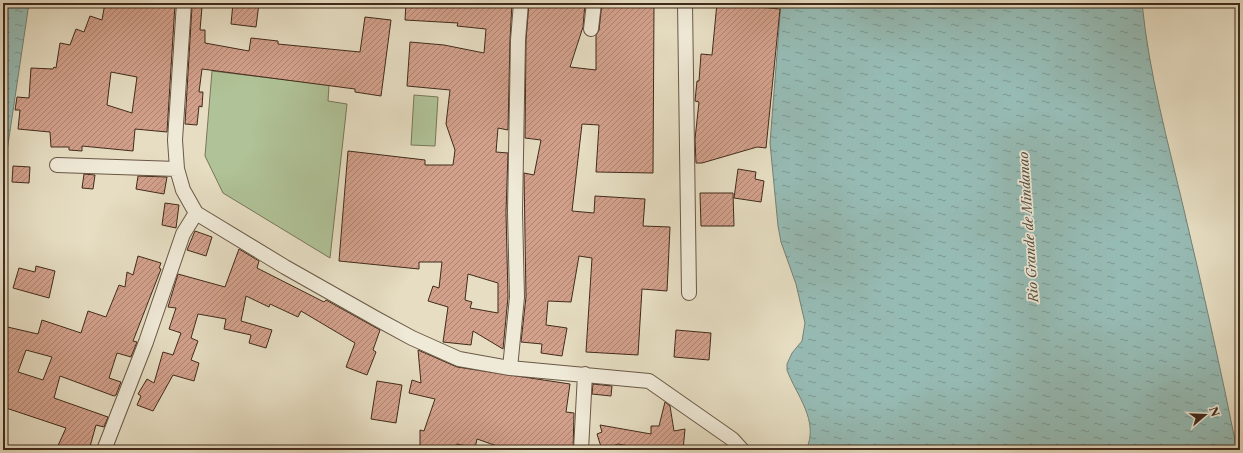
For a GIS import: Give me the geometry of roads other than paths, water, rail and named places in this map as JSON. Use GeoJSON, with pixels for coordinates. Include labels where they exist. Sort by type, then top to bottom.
{"type":"FeatureCollection","features":[{"type":"Feature","properties":{"kind":"street"},"geometry":{"type":"LineString","coordinates":[[184,3],[175,140],[177,169],[183,190],[196,213],[285,267],[412,338],[459,359],[510,368],[649,381],[732,438],[742,450]]}},
{"type":"Feature","properties":{"kind":"street"},"geometry":{"type":"LineString","coordinates":[[510,368],[518,297],[515,212],[518,121],[518,40],[521,3]]}},
{"type":"Feature","properties":{"kind":"street"},"geometry":{"type":"LineString","coordinates":[[591,29],[594,3]]}},
{"type":"Feature","properties":{"kind":"street"},"geometry":{"type":"LineString","coordinates":[[685,3],[689,293]]}},
{"type":"Feature","properties":{"kind":"street"},"geometry":{"type":"LineString","coordinates":[[57,165],[177,169]]}},
{"type":"Feature","properties":{"kind":"street"},"geometry":{"type":"LineString","coordinates":[[104,450],[146,342],[182,234],[196,213]]}},
{"type":"Feature","properties":{"kind":"street"},"geometry":{"type":"LineString","coordinates":[[580,450],[585,374]]}},
{"type":"Feature","properties":{"kind":"water"},"geometry":{"type":"Polygon","coordinates":[[[3,3],[29,3],[6,158],[3,212],[3,3]]]}},
{"type":"Feature","properties":{"kind":"water","name":"Rio Grande de Mindanao"},"geometry":{"type":"Polygon","coordinates":[[[781,3],[1142,3],[1154,82],[1205,300],[1237,450],[806,450],[810,439],[809,419],[787,370],[787,364],[792,353],[802,341],[805,323],[796,284],[781,242],[778,226],[770,143],[781,3]]]}}]}
